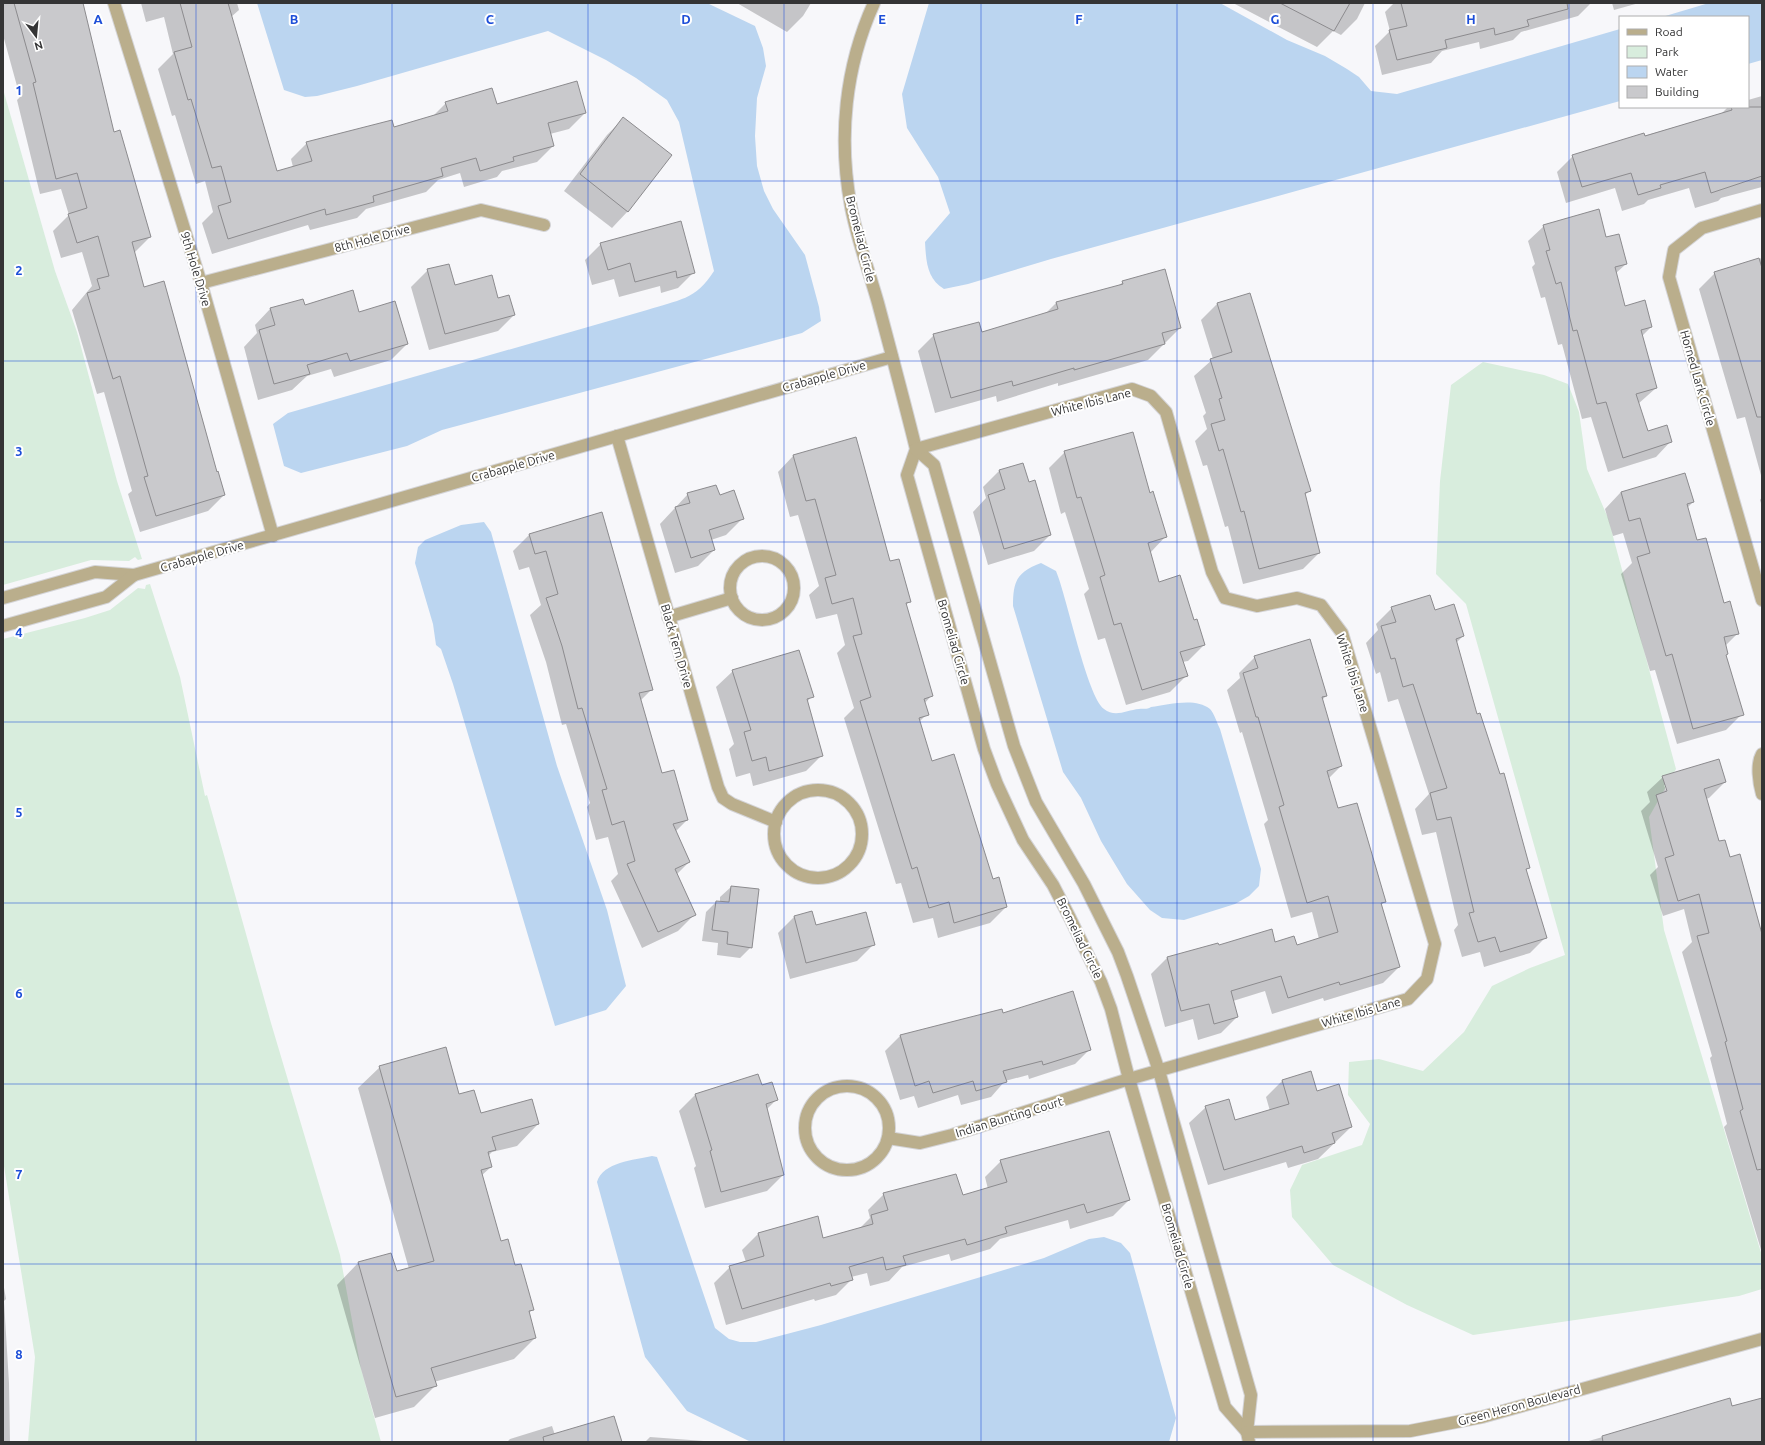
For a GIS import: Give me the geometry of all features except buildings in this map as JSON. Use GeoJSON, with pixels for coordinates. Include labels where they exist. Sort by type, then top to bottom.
{"type":"FeatureCollection","features":[{"type":"Feature","properties":{"kind":"street","name":"9th Hole Drive"},"geometry":{"type":"LineString","coordinates":[[114,3],[201,283],[273,536]]}},
{"type":"Feature","properties":{"kind":"street","name":"Bromeliad Circle"},"geometry":{"type":"LineString","coordinates":[[874,3],[857,48],[850,76],[845,111],[844,142],[851,208],[916,449],[907,475],[984,749],[1008,810],[1023,840],[1053,885],[1101,982],[1111,1009],[1129,1080],[1225,1407],[1248,1437]]}},
{"type":"Feature","properties":{"kind":"street","name":"8th Hole Drive"},"geometry":{"type":"LineString","coordinates":[[201,283],[481,210],[544,225]]}},
{"type":"Feature","properties":{"kind":"street","name":"Horned Lark Circle"},"geometry":{"type":"LineString","coordinates":[[1762,210],[1702,228],[1674,250],[1669,277],[1762,600]]}},
{"type":"Feature","properties":{"kind":"street","name":"Crabapple Drive"},"geometry":{"type":"LineString","coordinates":[[3,598],[95,572],[134,575],[892,356]]}},
{"type":"Feature","properties":{"kind":"street","name":"White Ibis Lane"},"geometry":{"type":"LineString","coordinates":[[916,449],[1132,389],[1151,396],[1166,412],[1212,572],[1225,598],[1257,606],[1297,598],[1321,605],[1342,633],[1435,944],[1427,979],[1408,999],[1129,1080]]}},
{"type":"Feature","properties":{"kind":"street","name":"Black Tern Drive"},"geometry":{"type":"LineString","coordinates":[[617,436],[710,764],[723,798],[732,804],[776,822]]}},
{"type":"Feature","properties":{"kind":"street"},"geometry":{"type":"LineString","coordinates":[[916,449],[934,465],[1014,746],[1026,781],[1036,802],[1084,884],[1118,952],[1159,1071],[1251,1395],[1248,1437]]}},
{"type":"Feature","properties":{"kind":"street"},"geometry":{"type":"LineString","coordinates":[[763,556],[773,558],[782,563],[789,570],[793,580],[794,590],[791,601],[785,610],[776,616],[766,619],[755,619],[744,615],[736,607],[732,598],[730,588],[736,568],[753,557],[763,556]]}},
{"type":"Feature","properties":{"kind":"street","name":"Crabapple Drive"},"geometry":{"type":"LineString","coordinates":[[3,626],[106,597],[134,575]]}},
{"type":"Feature","properties":{"kind":"street"},"geometry":{"type":"LineString","coordinates":[[668,617],[732,598]]}},
{"type":"Feature","properties":{"kind":"street"},"geometry":{"type":"LineString","coordinates":[[1762,754],[1759,760],[1760,786],[1762,794]]}},
{"type":"Feature","properties":{"kind":"street"},"geometry":{"type":"LineString","coordinates":[[823,790],[838,794],[850,803],[858,816],[862,830],[861,845],[855,858],[846,868],[834,875],[820,878],[806,876],[794,871],[784,861],[777,849],[776,822],[783,808],[794,797],[808,792],[823,790]]}},
{"type":"Feature","properties":{"kind":"street","name":"Indian Bunting Court"},"geometry":{"type":"LineString","coordinates":[[888,1138],[920,1143],[952,1135],[1129,1080]]}},
{"type":"Feature","properties":{"kind":"street"},"geometry":{"type":"LineString","coordinates":[[842,1086],[857,1087],[870,1092],[885,1109],[889,1123],[888,1138],[881,1152],[869,1164],[854,1170],[837,1169],[822,1162],[811,1150],[805,1135],[805,1119],[811,1104],[828,1090],[842,1086]]}},
{"type":"Feature","properties":{"kind":"street","name":"Green Heron Boulevard"},"geometry":{"type":"LineString","coordinates":[[1248,1437],[1410,1431],[1482,1418],[1762,1340]]}},
{"type":"Feature","properties":{"kind":"green space"},"geometry":{"type":"Polygon","coordinates":[[[3,89],[55,271],[77,332],[117,481],[142,559],[138,560],[135,557],[129,561],[91,560],[3,585],[3,89]]]}},
{"type":"Feature","properties":{"kind":"green space"},"geometry":{"type":"Polygon","coordinates":[[[1483,362],[1544,375],[1568,384],[1579,412],[1587,469],[1608,518],[1676,769],[1649,817],[1664,930],[1762,1256],[1762,1289],[1739,1296],[1473,1335],[1407,1305],[1333,1265],[1292,1217],[1290,1190],[1302,1165],[1362,1145],[1370,1124],[1348,1095],[1349,1062],[1379,1059],[1423,1071],[1464,1032],[1492,986],[1530,968],[1565,955],[1466,604],[1436,574],[1440,481],[1451,385],[1483,362]]]}},
{"type":"Feature","properties":{"kind":"green space"},"geometry":{"type":"Polygon","coordinates":[[[150,584],[180,677],[205,796],[207,795],[271,1023],[340,1255],[361,1369],[381,1442],[28,1442],[35,1357],[3,1160],[3,639],[110,610],[138,588],[145,589],[146,585],[150,584]]]}},
{"type":"Feature","properties":{"kind":"water"},"geometry":{"type":"Polygon","coordinates":[[[257,3],[707,3],[755,26],[763,48],[766,66],[757,98],[755,136],[757,166],[764,191],[773,209],[805,255],[819,307],[821,321],[802,333],[442,430],[407,446],[301,473],[284,466],[273,424],[288,413],[677,301],[685,298],[700,288],[714,271],[679,122],[667,100],[636,78],[606,60],[548,31],[357,86],[317,96],[305,97],[284,90],[257,3]]]}},
{"type":"Feature","properties":{"kind":"water"},"geometry":{"type":"Polygon","coordinates":[[[929,3],[1220,3],[1287,40],[1325,56],[1359,77],[1371,91],[1397,94],[1619,29],[1619,101],[1051,259],[968,284],[944,289],[934,280],[928,269],[925,242],[950,213],[938,177],[907,128],[902,94],[929,3]]]}},
{"type":"Feature","properties":{"kind":"water"},"geometry":{"type":"Polygon","coordinates":[[[1709,3],[1762,3],[1762,60],[1749,64],[1749,16],[1665,16],[1709,3]]]}},
{"type":"Feature","properties":{"kind":"water"},"geometry":{"type":"Polygon","coordinates":[[[484,522],[491,532],[557,766],[607,910],[626,986],[606,1010],[555,1026],[453,684],[441,649],[436,645],[433,624],[415,563],[418,547],[425,540],[461,525],[484,522]]]}},
{"type":"Feature","properties":{"kind":"water"},"geometry":{"type":"Polygon","coordinates":[[[1041,563],[1056,571],[1084,666],[1091,686],[1104,709],[1112,713],[1121,713],[1173,704],[1197,703],[1210,709],[1220,729],[1261,869],[1259,886],[1249,896],[1235,904],[1184,920],[1162,918],[1150,910],[1127,884],[1101,841],[1081,798],[1063,772],[1013,606],[1014,590],[1018,578],[1026,570],[1041,563]]]}},
{"type":"Feature","properties":{"kind":"water"},"geometry":{"type":"Polygon","coordinates":[[[652,1156],[657,1157],[715,1328],[729,1339],[740,1342],[756,1342],[821,1325],[1044,1258],[1089,1239],[1104,1237],[1121,1243],[1130,1253],[1176,1418],[1169,1442],[751,1442],[687,1411],[645,1357],[597,1182],[600,1175],[612,1166],[652,1156]]]}}]}
